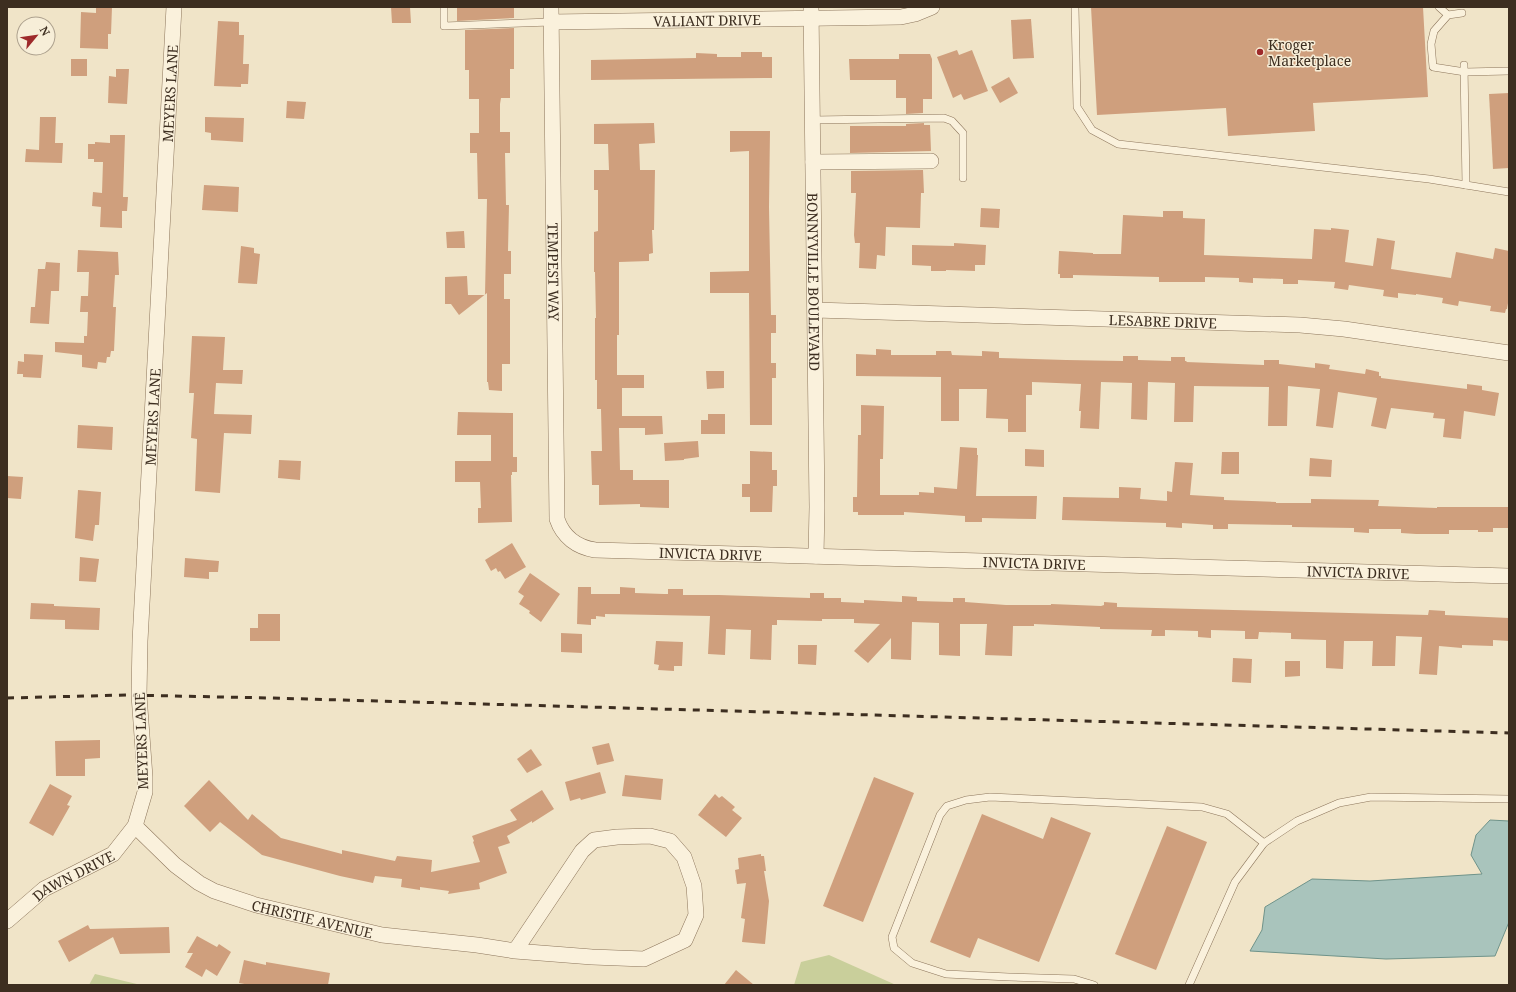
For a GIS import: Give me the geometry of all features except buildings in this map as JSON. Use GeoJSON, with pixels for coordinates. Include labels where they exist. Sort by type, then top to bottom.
{"type":"FeatureCollection","features":[{"type":"Feature","properties":{"kind":"street","name":"MEYERS LANE"},"geometry":{"type":"LineString","coordinates":[[135,826],[144,792],[145,777],[139,696],[140,641],[174,7]]}},
{"type":"Feature","properties":{"kind":"street","name":"TEMPEST WAY"},"geometry":{"type":"LineString","coordinates":[[551,7],[556,498],[557,519],[564,534]]}},
{"type":"Feature","properties":{"kind":"street","name":"VALIANT DRIVE"},"geometry":{"type":"LineString","coordinates":[[552,22],[812,13],[901,17],[915,14],[932,7]]}},
{"type":"Feature","properties":{"kind":"street","name":"BONNYVILLE BOULEVARD"},"geometry":{"type":"LineString","coordinates":[[812,13],[816,556]]}},
{"type":"Feature","properties":{"kind":"street"},"geometry":{"type":"LineString","coordinates":[[813,162],[931,161]]}},
{"type":"Feature","properties":{"kind":"street","name":"LESABRE DRIVE"},"geometry":{"type":"LineString","coordinates":[[815,310],[1300,325],[1344,329],[1509,353]]}},
{"type":"Feature","properties":{"kind":"street","name":"INVICTA DRIVE"},"geometry":{"type":"LineString","coordinates":[[564,534],[569,539],[581,546],[595,550],[1509,576]]}},
{"type":"Feature","properties":{"kind":"street","name":"DAWN DRIVE"},"geometry":{"type":"LineString","coordinates":[[7,921],[44,889],[113,854],[135,826]]}},
{"type":"Feature","properties":{"kind":"street","name":"CHRISTIE AVENUE"},"geometry":{"type":"LineString","coordinates":[[135,826],[175,865],[199,883],[214,891],[238,900],[343,927],[382,935],[477,945],[515,951],[592,957],[644,959],[685,940],[696,915],[694,886],[684,857],[670,841],[650,836],[617,837],[594,840],[582,850],[515,951]]}},
{"type":"Feature","properties":{"kind":"lane"},"geometry":{"type":"LineString","coordinates":[[444,7],[444,26],[552,22]]}},
{"type":"Feature","properties":{"kind":"lane"},"geometry":{"type":"LineString","coordinates":[[1075,7],[1077,107],[1092,130],[1118,144],[1421,178],[1509,192]]}},
{"type":"Feature","properties":{"kind":"lane"},"geometry":{"type":"LineString","coordinates":[[1439,7],[1448,15]]}},
{"type":"Feature","properties":{"kind":"lane"},"geometry":{"type":"LineString","coordinates":[[1462,13],[1448,15],[1434,31],[1431,44],[1433,67],[1509,71]]}},
{"type":"Feature","properties":{"kind":"lane"},"geometry":{"type":"LineString","coordinates":[[1464,69],[1466,185]]}},
{"type":"Feature","properties":{"kind":"lane"},"geometry":{"type":"LineString","coordinates":[[813,120],[944,118],[952,121],[963,133],[963,178]]}},
{"type":"Feature","properties":{"kind":"lane"},"geometry":{"type":"LineString","coordinates":[[1094,985],[1074,979],[946,974],[912,963],[894,948],[892,937],[940,815],[947,806],[966,800],[990,797],[1202,807],[1227,814],[1264,843]]}},
{"type":"Feature","properties":{"kind":"lane"},"geometry":{"type":"LineString","coordinates":[[1189,985],[1235,882],[1264,843],[1297,821],[1339,803],[1371,797],[1509,799]]}},
{"type":"Feature","properties":{"kind":"green space"},"geometry":{"type":"Polygon","coordinates":[[[829,955],[896,985],[794,985],[801,962],[829,955]]]}},
{"type":"Feature","properties":{"kind":"green space"},"geometry":{"type":"Polygon","coordinates":[[[95,974],[141,985],[89,985],[95,974]]]}},
{"type":"Feature","properties":{"kind":"water"},"geometry":{"type":"Polygon","coordinates":[[[1490,820],[1509,821],[1509,922],[1495,956],[1386,959],[1250,951],[1262,930],[1265,907],[1312,879],[1370,881],[1482,874],[1471,855],[1476,835],[1490,820]]]}},
{"type":"Feature","properties":{"kind":"railway"},"geometry":{"type":"LineString","coordinates":[[7,698],[126,695],[271,698],[1509,733]]}},
{"type":"Feature","properties":{"kind":"place","name":"Kroger Marketplace"},"geometry":{"type":"Point","coordinates":[1260,52]}}]}
